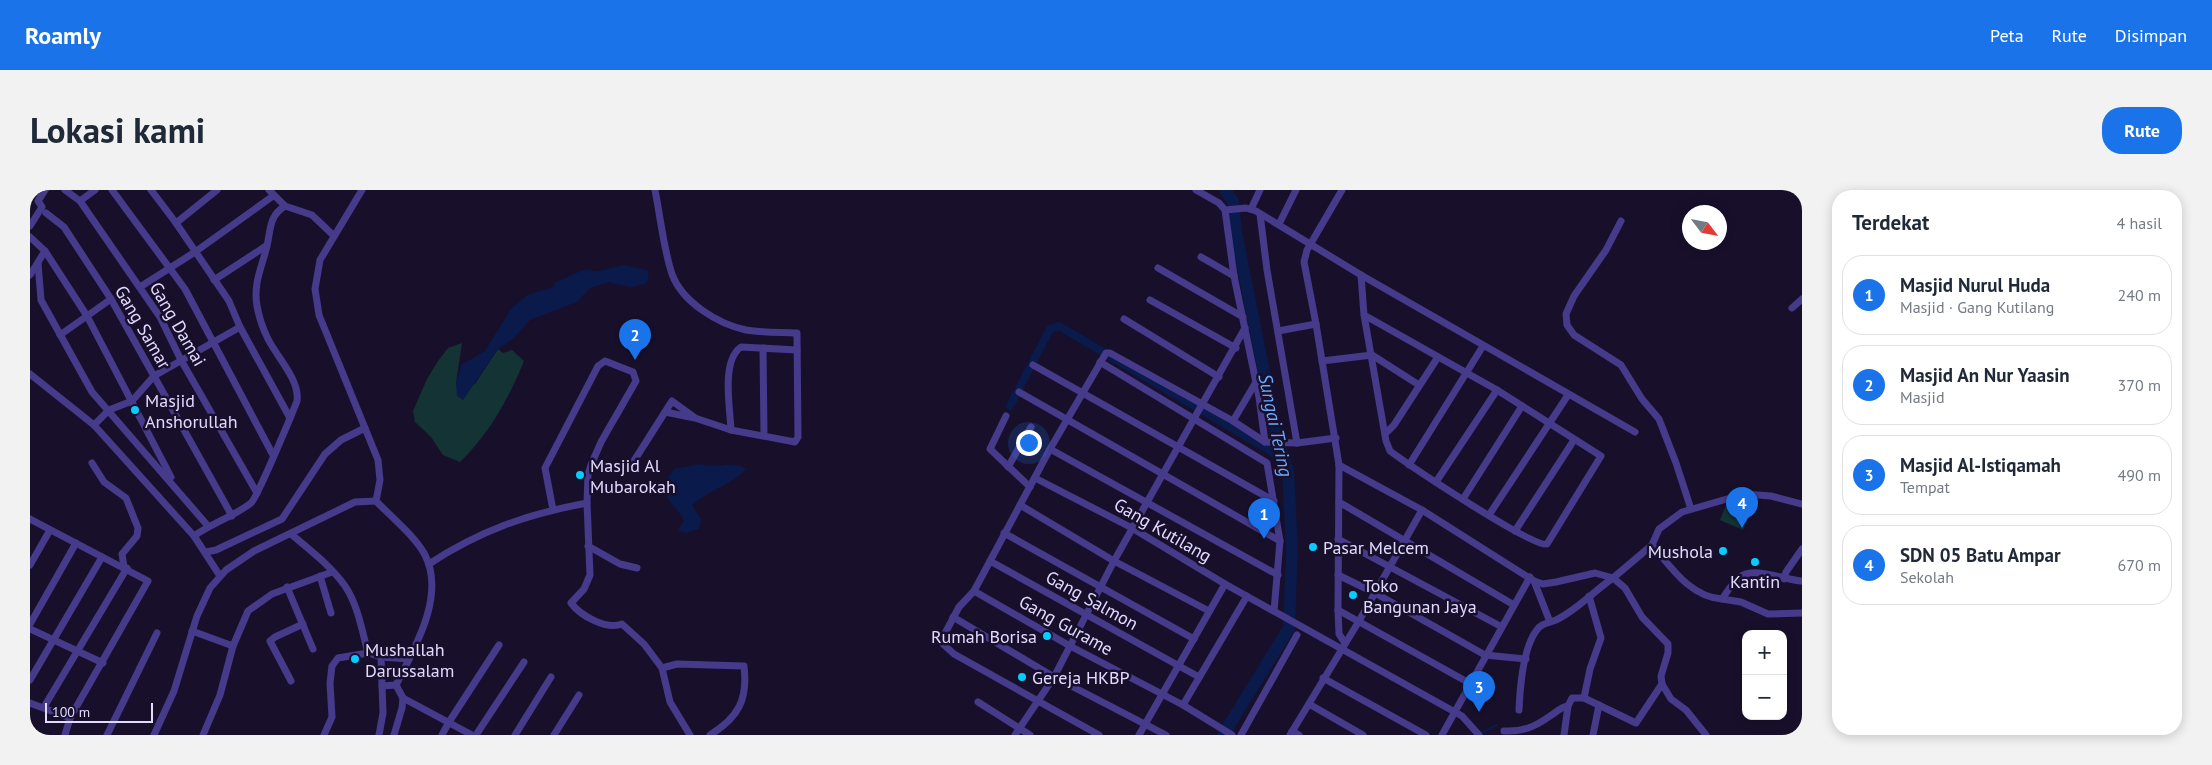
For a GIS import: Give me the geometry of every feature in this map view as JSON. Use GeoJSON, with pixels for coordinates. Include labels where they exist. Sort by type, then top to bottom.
{"type":"FeatureCollection","features":[{"type":"Feature","properties":{"kind":"street"},"geometry":{"type":"LineString","coordinates":[[30,226],[42,207],[38,201],[45,190]]}},
{"type":"Feature","properties":{"kind":"street","name":"Gang Damai"},"geometry":{"type":"LineString","coordinates":[[65,190],[80,201],[160,317],[257,493]]}},
{"type":"Feature","properties":{"kind":"street"},"geometry":{"type":"LineString","coordinates":[[80,201],[95,190]]}},
{"type":"Feature","properties":{"kind":"street"},"geometry":{"type":"LineString","coordinates":[[112,190],[185,289],[272,455]]}},
{"type":"Feature","properties":{"kind":"street"},"geometry":{"type":"LineString","coordinates":[[176,223],[217,190]]}},
{"type":"Feature","properties":{"kind":"street"},"geometry":{"type":"LineString","coordinates":[[362,190],[320,260],[316,274],[316,302],[319,316],[365,428],[380,470],[376,501]]}},
{"type":"Feature","properties":{"kind":"street"},"geometry":{"type":"LineString","coordinates":[[655,190],[672,273],[684,294],[704,311],[734,327],[748,330],[796,333],[797,440],[795,442],[731,430],[695,418],[666,412]]}},
{"type":"Feature","properties":{"kind":"street"},"geometry":{"type":"LineString","coordinates":[[1196,190],[1219,203],[1226,210],[1234,276],[1256,382],[1266,443]]}},
{"type":"Feature","properties":{"kind":"street"},"geometry":{"type":"LineString","coordinates":[[1248,208],[1260,190]]}},
{"type":"Feature","properties":{"kind":"street"},"geometry":{"type":"LineString","coordinates":[[1279,224],[1296,190]]}},
{"type":"Feature","properties":{"kind":"street"},"geometry":{"type":"LineString","coordinates":[[1342,190],[1310,245],[1304,262],[1336,438],[1339,465],[1338,610],[1343,645]]}},
{"type":"Feature","properties":{"kind":"street"},"geometry":{"type":"LineString","coordinates":[[154,191],[229,301],[240,327],[290,418]]}},
{"type":"Feature","properties":{"kind":"street"},"geometry":{"type":"LineString","coordinates":[[140,287],[195,252],[271,193],[285,206],[312,215],[334,235]]}},
{"type":"Feature","properties":{"kind":"street"},"geometry":{"type":"LineString","coordinates":[[194,536],[208,526],[232,516],[253,502],[297,401],[296,390],[268,339],[256,305],[258,271],[267,246],[273,217],[285,206]]}},
{"type":"Feature","properties":{"kind":"street"},"geometry":{"type":"LineString","coordinates":[[1226,210],[1248,208],[1279,224],[1361,275],[1635,432]]}},
{"type":"Feature","properties":{"kind":"street","name":"Gang Samar"},"geometry":{"type":"LineString","coordinates":[[46,213],[64,227],[111,298],[232,516]]}},
{"type":"Feature","properties":{"kind":"street"},"geometry":{"type":"LineString","coordinates":[[1260,214],[1297,443]]}},
{"type":"Feature","properties":{"kind":"street"},"geometry":{"type":"LineString","coordinates":[[1621,221],[1606,250],[1574,296],[1566,314],[1567,325],[1574,335],[1621,365],[1642,399],[1659,419],[1691,509]]}},
{"type":"Feature","properties":{"kind":"street"},"geometry":{"type":"LineString","coordinates":[[30,237],[45,251],[87,316],[176,489]]}},
{"type":"Feature","properties":{"kind":"street"},"geometry":{"type":"LineString","coordinates":[[214,280],[267,246]]}},
{"type":"Feature","properties":{"kind":"street"},"geometry":{"type":"LineString","coordinates":[[30,275],[45,251]]}},
{"type":"Feature","properties":{"kind":"street"},"geometry":{"type":"LineString","coordinates":[[1201,257],[1234,276]]}},
{"type":"Feature","properties":{"kind":"street"},"geometry":{"type":"LineString","coordinates":[[38,263],[41,300],[92,392],[208,526]]}},
{"type":"Feature","properties":{"kind":"street"},"geometry":{"type":"LineString","coordinates":[[1158,268],[1243,317]]}},
{"type":"Feature","properties":{"kind":"street"},"geometry":{"type":"LineString","coordinates":[[1361,275],[1364,315],[1385,434],[1390,451],[1515,531],[1540,545],[1547,544],[1601,458],[1497,390],[1364,315]]}},
{"type":"Feature","properties":{"kind":"street"},"geometry":{"type":"LineString","coordinates":[[60,335],[111,298]]}},
{"type":"Feature","properties":{"kind":"street"},"geometry":{"type":"LineString","coordinates":[[1792,308],[1802,299]]}},
{"type":"Feature","properties":{"kind":"street"},"geometry":{"type":"LineString","coordinates":[[1150,300],[1236,348]]}},
{"type":"Feature","properties":{"kind":"street"},"geometry":{"type":"LineString","coordinates":[[1124,318],[1219,377]]}},
{"type":"Feature","properties":{"kind":"street"},"geometry":{"type":"LineString","coordinates":[[1278,331],[1316,324]]}},
{"type":"Feature","properties":{"kind":"street"},"geometry":{"type":"LineString","coordinates":[[94,425],[109,410],[132,401],[154,376],[240,327]]}},
{"type":"Feature","properties":{"kind":"street"},"geometry":{"type":"LineString","coordinates":[[1017,732],[1054,677],[1101,589],[1114,560],[1177,447],[1236,348],[1245,328]]}},
{"type":"Feature","properties":{"kind":"street"},"geometry":{"type":"LineString","coordinates":[[1410,465],[1468,374],[1483,346]]}},
{"type":"Feature","properties":{"kind":"street"},"geometry":{"type":"LineString","coordinates":[[731,430],[729,366],[732,355],[741,347],[797,350]]}},
{"type":"Feature","properties":{"kind":"street"},"geometry":{"type":"LineString","coordinates":[[763,348],[764,436]]}},
{"type":"Feature","properties":{"kind":"street"},"geometry":{"type":"LineString","coordinates":[[1099,735],[1037,702],[947,649],[942,639],[959,607],[974,591],[1050,449],[1103,358],[1110,352],[1203,406],[1233,421],[1266,443],[1297,443],[1336,438]]}},
{"type":"Feature","properties":{"kind":"street"},"geometry":{"type":"LineString","coordinates":[[1322,361],[1372,356],[1419,385]]}},
{"type":"Feature","properties":{"kind":"street"},"geometry":{"type":"LineString","coordinates":[[1385,434],[1438,357]]}},
{"type":"Feature","properties":{"kind":"street"},"geometry":{"type":"LineString","coordinates":[[1103,358],[1265,460],[1268,467],[1280,541],[1277,612]]}},
{"type":"Feature","properties":{"kind":"street"},"geometry":{"type":"LineString","coordinates":[[553,510],[545,471],[546,464],[598,366],[605,361],[633,372],[636,381],[601,442],[588,475],[586,503],[588,581],[584,589],[572,600],[572,605],[587,616],[610,627],[622,624],[644,644],[662,668],[670,702],[690,735]]}},
{"type":"Feature","properties":{"kind":"street"},"geometry":{"type":"LineString","coordinates":[[1033,365],[1274,501]]}},
{"type":"Feature","properties":{"kind":"street"},"geometry":{"type":"LineString","coordinates":[[30,374],[94,425],[194,536],[220,576]]}},
{"type":"Feature","properties":{"kind":"street"},"geometry":{"type":"LineString","coordinates":[[1233,421],[1256,382]]}},
{"type":"Feature","properties":{"kind":"street"},"geometry":{"type":"LineString","coordinates":[[1436,482],[1497,390]]}},
{"type":"Feature","properties":{"kind":"street"},"geometry":{"type":"LineString","coordinates":[[1019,392],[1280,541]]}},
{"type":"Feature","properties":{"kind":"street"},"geometry":{"type":"LineString","coordinates":[[1489,515],[1568,395]]}},
{"type":"Feature","properties":{"kind":"street"},"geometry":{"type":"LineString","coordinates":[[632,464],[674,401],[695,418]]}},
{"type":"Feature","properties":{"kind":"street"},"geometry":{"type":"LineString","coordinates":[[1463,499],[1522,406]]}},
{"type":"Feature","properties":{"kind":"street"},"geometry":{"type":"LineString","coordinates":[[1006,416],[990,449],[1030,486]]}},
{"type":"Feature","properties":{"kind":"street"},"geometry":{"type":"LineString","coordinates":[[1008,467],[1032,427]]}},
{"type":"Feature","properties":{"kind":"street"},"geometry":{"type":"LineString","coordinates":[[206,552],[216,550],[282,519],[325,454],[341,440],[365,428]]}},
{"type":"Feature","properties":{"kind":"street"},"geometry":{"type":"LineString","coordinates":[[1515,531],[1574,440]]}},
{"type":"Feature","properties":{"kind":"street"},"geometry":{"type":"LineString","coordinates":[[1050,449],[1278,575]]}},
{"type":"Feature","properties":{"kind":"street"},"geometry":{"type":"LineString","coordinates":[[44,707],[79,651],[125,568],[122,554],[136,536],[138,530],[126,498],[104,482],[92,463]]}},
{"type":"Feature","properties":{"kind":"street"},"geometry":{"type":"LineString","coordinates":[[1339,465],[1422,510],[1543,584],[1595,573],[1613,578],[1625,588],[1642,617],[1668,644],[1668,653],[1661,676],[1662,684],[1671,699],[1686,710],[1706,735]]}},
{"type":"Feature","properties":{"kind":"street","name":"Gang Kutilang"},"geometry":{"type":"LineString","coordinates":[[1035,478],[1132,528],[1247,596],[1343,645],[1456,713],[1466,720],[1477,733]]}},
{"type":"Feature","properties":{"kind":"street"},"geometry":{"type":"LineString","coordinates":[[1519,710],[1526,659],[1537,630],[1563,616],[1613,578],[1652,545],[1659,529],[1671,518],[1691,509],[1744,494],[1771,496],[1802,504]]}},
{"type":"Feature","properties":{"kind":"street"},"geometry":{"type":"LineString","coordinates":[[154,735],[174,691],[192,631],[206,596],[220,576],[232,565],[254,551],[355,502],[376,501],[420,547],[428,564],[431,580],[428,610],[409,659],[396,686]]}},
{"type":"Feature","properties":{"kind":"street"},"geometry":{"type":"LineString","coordinates":[[1339,502],[1514,605]]}},
{"type":"Feature","properties":{"kind":"street"},"geometry":{"type":"LineString","coordinates":[[428,564],[461,543],[494,529],[553,510],[586,503]]}},
{"type":"Feature","properties":{"kind":"street"},"geometry":{"type":"LineString","coordinates":[[1020,506],[1114,560],[1209,611]]}},
{"type":"Feature","properties":{"kind":"street"},"geometry":{"type":"LineString","coordinates":[[1293,734],[1323,678],[1376,593],[1389,566],[1422,510]]}},
{"type":"Feature","properties":{"kind":"street"},"geometry":{"type":"LineString","coordinates":[[30,519],[147,579],[148,584],[70,718],[65,735]]}},
{"type":"Feature","properties":{"kind":"street"},"geometry":{"type":"LineString","coordinates":[[30,565],[50,530]]}},
{"type":"Feature","properties":{"kind":"street"},"geometry":{"type":"LineString","coordinates":[[1004,533],[1101,589],[1194,638]]}},
{"type":"Feature","properties":{"kind":"street"},"geometry":{"type":"LineString","coordinates":[[291,534],[332,572],[352,598],[368,652]]}},
{"type":"Feature","properties":{"kind":"street"},"geometry":{"type":"LineString","coordinates":[[1338,539],[1500,626]]}},
{"type":"Feature","properties":{"kind":"street"},"geometry":{"type":"LineString","coordinates":[[30,624],[76,542]]}},
{"type":"Feature","properties":{"kind":"street"},"geometry":{"type":"LineString","coordinates":[[1652,545],[1684,582],[1712,598],[1741,602],[1768,614],[1802,613]]}},
{"type":"Feature","properties":{"kind":"street"},"geometry":{"type":"LineString","coordinates":[[588,546],[620,564],[637,568]]}},
{"type":"Feature","properties":{"kind":"street"},"geometry":{"type":"LineString","coordinates":[[1784,579],[1786,572],[1802,549]]}},
{"type":"Feature","properties":{"kind":"street"},"geometry":{"type":"LineString","coordinates":[[30,680],[102,557]]}},
{"type":"Feature","properties":{"kind":"street","name":"Gang Salmon"},"geometry":{"type":"LineString","coordinates":[[990,561],[1199,677]]}},
{"type":"Feature","properties":{"kind":"street"},"geometry":{"type":"LineString","coordinates":[[203,735],[220,695],[233,646],[248,611],[257,603],[287,587],[332,572]]}},
{"type":"Feature","properties":{"kind":"street"},"geometry":{"type":"LineString","coordinates":[[1722,599],[1742,576],[1759,572],[1784,579],[1802,581]]}},
{"type":"Feature","properties":{"kind":"street"},"geometry":{"type":"LineString","coordinates":[[1338,575],[1376,593],[1485,655],[1526,659]]}},
{"type":"Feature","properties":{"kind":"street"},"geometry":{"type":"LineString","coordinates":[[320,576],[331,613]]}},
{"type":"Feature","properties":{"kind":"street"},"geometry":{"type":"LineString","coordinates":[[1442,735],[1456,713],[1500,626],[1532,579]]}},
{"type":"Feature","properties":{"kind":"street"},"geometry":{"type":"LineString","coordinates":[[1532,579],[1550,622]]}},
{"type":"Feature","properties":{"kind":"street"},"geometry":{"type":"LineString","coordinates":[[1139,735],[1144,723],[1225,584]]}},
{"type":"Feature","properties":{"kind":"street"},"geometry":{"type":"LineString","coordinates":[[287,587],[313,650]]}},
{"type":"Feature","properties":{"kind":"street","name":"Gang Gurame"},"geometry":{"type":"LineString","coordinates":[[974,591],[1070,646],[1183,705],[1232,735]]}},
{"type":"Feature","properties":{"kind":"street"},"geometry":{"type":"LineString","coordinates":[[1183,705],[1247,596]]}},
{"type":"Feature","properties":{"kind":"street"},"geometry":{"type":"LineString","coordinates":[[1584,698],[1590,669],[1601,638],[1589,596]]}},
{"type":"Feature","properties":{"kind":"street"},"geometry":{"type":"LineString","coordinates":[[1338,610],[1471,684]]}},
{"type":"Feature","properties":{"kind":"street"},"geometry":{"type":"LineString","coordinates":[[953,617],[1054,677],[1166,735]]}},
{"type":"Feature","properties":{"kind":"street"},"geometry":{"type":"LineString","coordinates":[[291,680],[270,641],[303,624]]}},
{"type":"Feature","properties":{"kind":"street"},"geometry":{"type":"LineString","coordinates":[[30,630],[103,663]]}},
{"type":"Feature","properties":{"kind":"street"},"geometry":{"type":"LineString","coordinates":[[192,631],[233,646]]}},
{"type":"Feature","properties":{"kind":"street"},"geometry":{"type":"LineString","coordinates":[[107,735],[157,633]]}},
{"type":"Feature","properties":{"kind":"street"},"geometry":{"type":"LineString","coordinates":[[1241,735],[1297,635]]}},
{"type":"Feature","properties":{"kind":"street"},"geometry":{"type":"LineString","coordinates":[[442,735],[499,645]]}},
{"type":"Feature","properties":{"kind":"street"},"geometry":{"type":"LineString","coordinates":[[324,735],[332,717],[330,683],[332,666],[338,658],[368,652],[381,657],[409,659]]}},
{"type":"Feature","properties":{"kind":"street"},"geometry":{"type":"LineString","coordinates":[[379,735],[383,714],[381,657]]}},
{"type":"Feature","properties":{"kind":"street"},"geometry":{"type":"LineString","coordinates":[[476,735],[524,662]]}},
{"type":"Feature","properties":{"kind":"street"},"geometry":{"type":"LineString","coordinates":[[662,668],[677,664],[744,666],[746,682],[738,710],[710,735]]}},
{"type":"Feature","properties":{"kind":"street"},"geometry":{"type":"LineString","coordinates":[[515,735],[551,677]]}},
{"type":"Feature","properties":{"kind":"street"},"geometry":{"type":"LineString","coordinates":[[1323,678],[1426,735]]}},
{"type":"Feature","properties":{"kind":"street"},"geometry":{"type":"LineString","coordinates":[[1504,731],[1521,733],[1568,706],[1575,697],[1584,698],[1636,723],[1662,684]]}},
{"type":"Feature","properties":{"kind":"street"},"geometry":{"type":"LineString","coordinates":[[382,686],[396,686]]}},
{"type":"Feature","properties":{"kind":"street"},"geometry":{"type":"LineString","coordinates":[[394,735],[402,708],[402,698],[396,686]]}},
{"type":"Feature","properties":{"kind":"street"},"geometry":{"type":"LineString","coordinates":[[554,735],[579,695]]}},
{"type":"Feature","properties":{"kind":"street"},"geometry":{"type":"LineString","coordinates":[[402,698],[472,735]]}},
{"type":"Feature","properties":{"kind":"street"},"geometry":{"type":"LineString","coordinates":[[978,702],[1017,732],[1030,735]]}},
{"type":"Feature","properties":{"kind":"street"},"geometry":{"type":"LineString","coordinates":[[30,703],[70,718]]}},
{"type":"Feature","properties":{"kind":"street"},"geometry":{"type":"LineString","coordinates":[[1309,704],[1363,735]]}},
{"type":"Feature","properties":{"kind":"street"},"geometry":{"type":"LineString","coordinates":[[1593,735],[1598,704]]}},
{"type":"Feature","properties":{"kind":"street"},"geometry":{"type":"LineString","coordinates":[[1564,735],[1568,706]]}},
{"type":"Feature","properties":{"kind":"street"},"geometry":{"type":"LineString","coordinates":[[1214,735],[1220,728]]}},
{"type":"Feature","properties":{"kind":"street"},"geometry":{"type":"LineString","coordinates":[[30,734],[34,735]]}},
{"type":"Feature","properties":{"kind":"green space"},"geometry":{"type":"Polygon","coordinates":[[[462,343],[456,383],[475,384],[498,349],[503,353],[512,350],[524,361],[497,415],[480,440],[460,462],[443,455],[431,437],[415,422],[413,411],[427,379],[438,361],[448,348],[462,343]]]}},
{"type":"Feature","properties":{"kind":"green space"},"geometry":{"type":"Polygon","coordinates":[[[1726,505],[1750,515],[1743,530],[1720,520],[1726,505]]]}},
{"type":"Feature","properties":{"kind":"water"},"geometry":{"type":"Polygon","coordinates":[[[624,265],[647,270],[649,278],[645,284],[630,287],[608,282],[590,288],[577,302],[530,320],[513,339],[498,349],[463,400],[457,396],[456,383],[461,365],[485,351],[511,309],[527,295],[553,287],[556,282],[583,270],[600,271],[624,265]]]}},
{"type":"Feature","properties":{"kind":"water"},"geometry":{"type":"Polygon","coordinates":[[[701,464],[707,466],[735,465],[746,469],[735,479],[692,505],[701,519],[699,529],[686,533],[678,530],[684,521],[666,496],[662,487],[674,469],[701,464]]]}},
{"type":"Feature","properties":{"kind":"waterway","name":"Sungai Tering"},"geometry":{"type":"LineString","coordinates":[[1223,735],[1289,628],[1292,548],[1288,472],[1276,432],[1236,232],[1233,201],[1225,190]]}},
{"type":"Feature","properties":{"kind":"waterway"},"geometry":{"type":"LineString","coordinates":[[1010,406],[1050,329],[1059,326],[1284,459]]}},
{"type":"Feature","properties":{"kind":"waterway"},"geometry":{"type":"LineString","coordinates":[[1481,733],[1497,725]]}},
{"type":"Feature","properties":{"kind":"place","name":"Masjid An Nur Yaasin"},"geometry":{"type":"Point","coordinates":[635,360]}},
{"type":"Feature","properties":{"kind":"place","name":"Masjid Anshorullah"},"geometry":{"type":"Point","coordinates":[135,410]}},
{"type":"Feature","properties":{"kind":"place","name":"Masjid Al Mubarokah"},"geometry":{"type":"Point","coordinates":[580,475]}},
{"type":"Feature","properties":{"kind":"place","name":"SDN 05 Batu Ampar"},"geometry":{"type":"Point","coordinates":[1742,528]}},
{"type":"Feature","properties":{"kind":"place","name":"Masjid Nurul Huda"},"geometry":{"type":"Point","coordinates":[1264,539]}},
{"type":"Feature","properties":{"kind":"place","name":"Pasar Melcem"},"geometry":{"type":"Point","coordinates":[1313,547]}},
{"type":"Feature","properties":{"kind":"place","name":"Mushola"},"geometry":{"type":"Point","coordinates":[1723,551]}},
{"type":"Feature","properties":{"kind":"place","name":"Kantin"},"geometry":{"type":"Point","coordinates":[1755,562]}},
{"type":"Feature","properties":{"kind":"place","name":"Toko Bangunan Jaya"},"geometry":{"type":"Point","coordinates":[1353,595]}},
{"type":"Feature","properties":{"kind":"place","name":"Rumah Borisa"},"geometry":{"type":"Point","coordinates":[1047,636]}},
{"type":"Feature","properties":{"kind":"place","name":"Mushallah Darussalam"},"geometry":{"type":"Point","coordinates":[355,659]}},
{"type":"Feature","properties":{"kind":"place","name":"Gereja HKBP"},"geometry":{"type":"Point","coordinates":[1022,677]}},
{"type":"Feature","properties":{"kind":"place","name":"Masjid Al-Istiqamah"},"geometry":{"type":"Point","coordinates":[1479,712]}}]}
